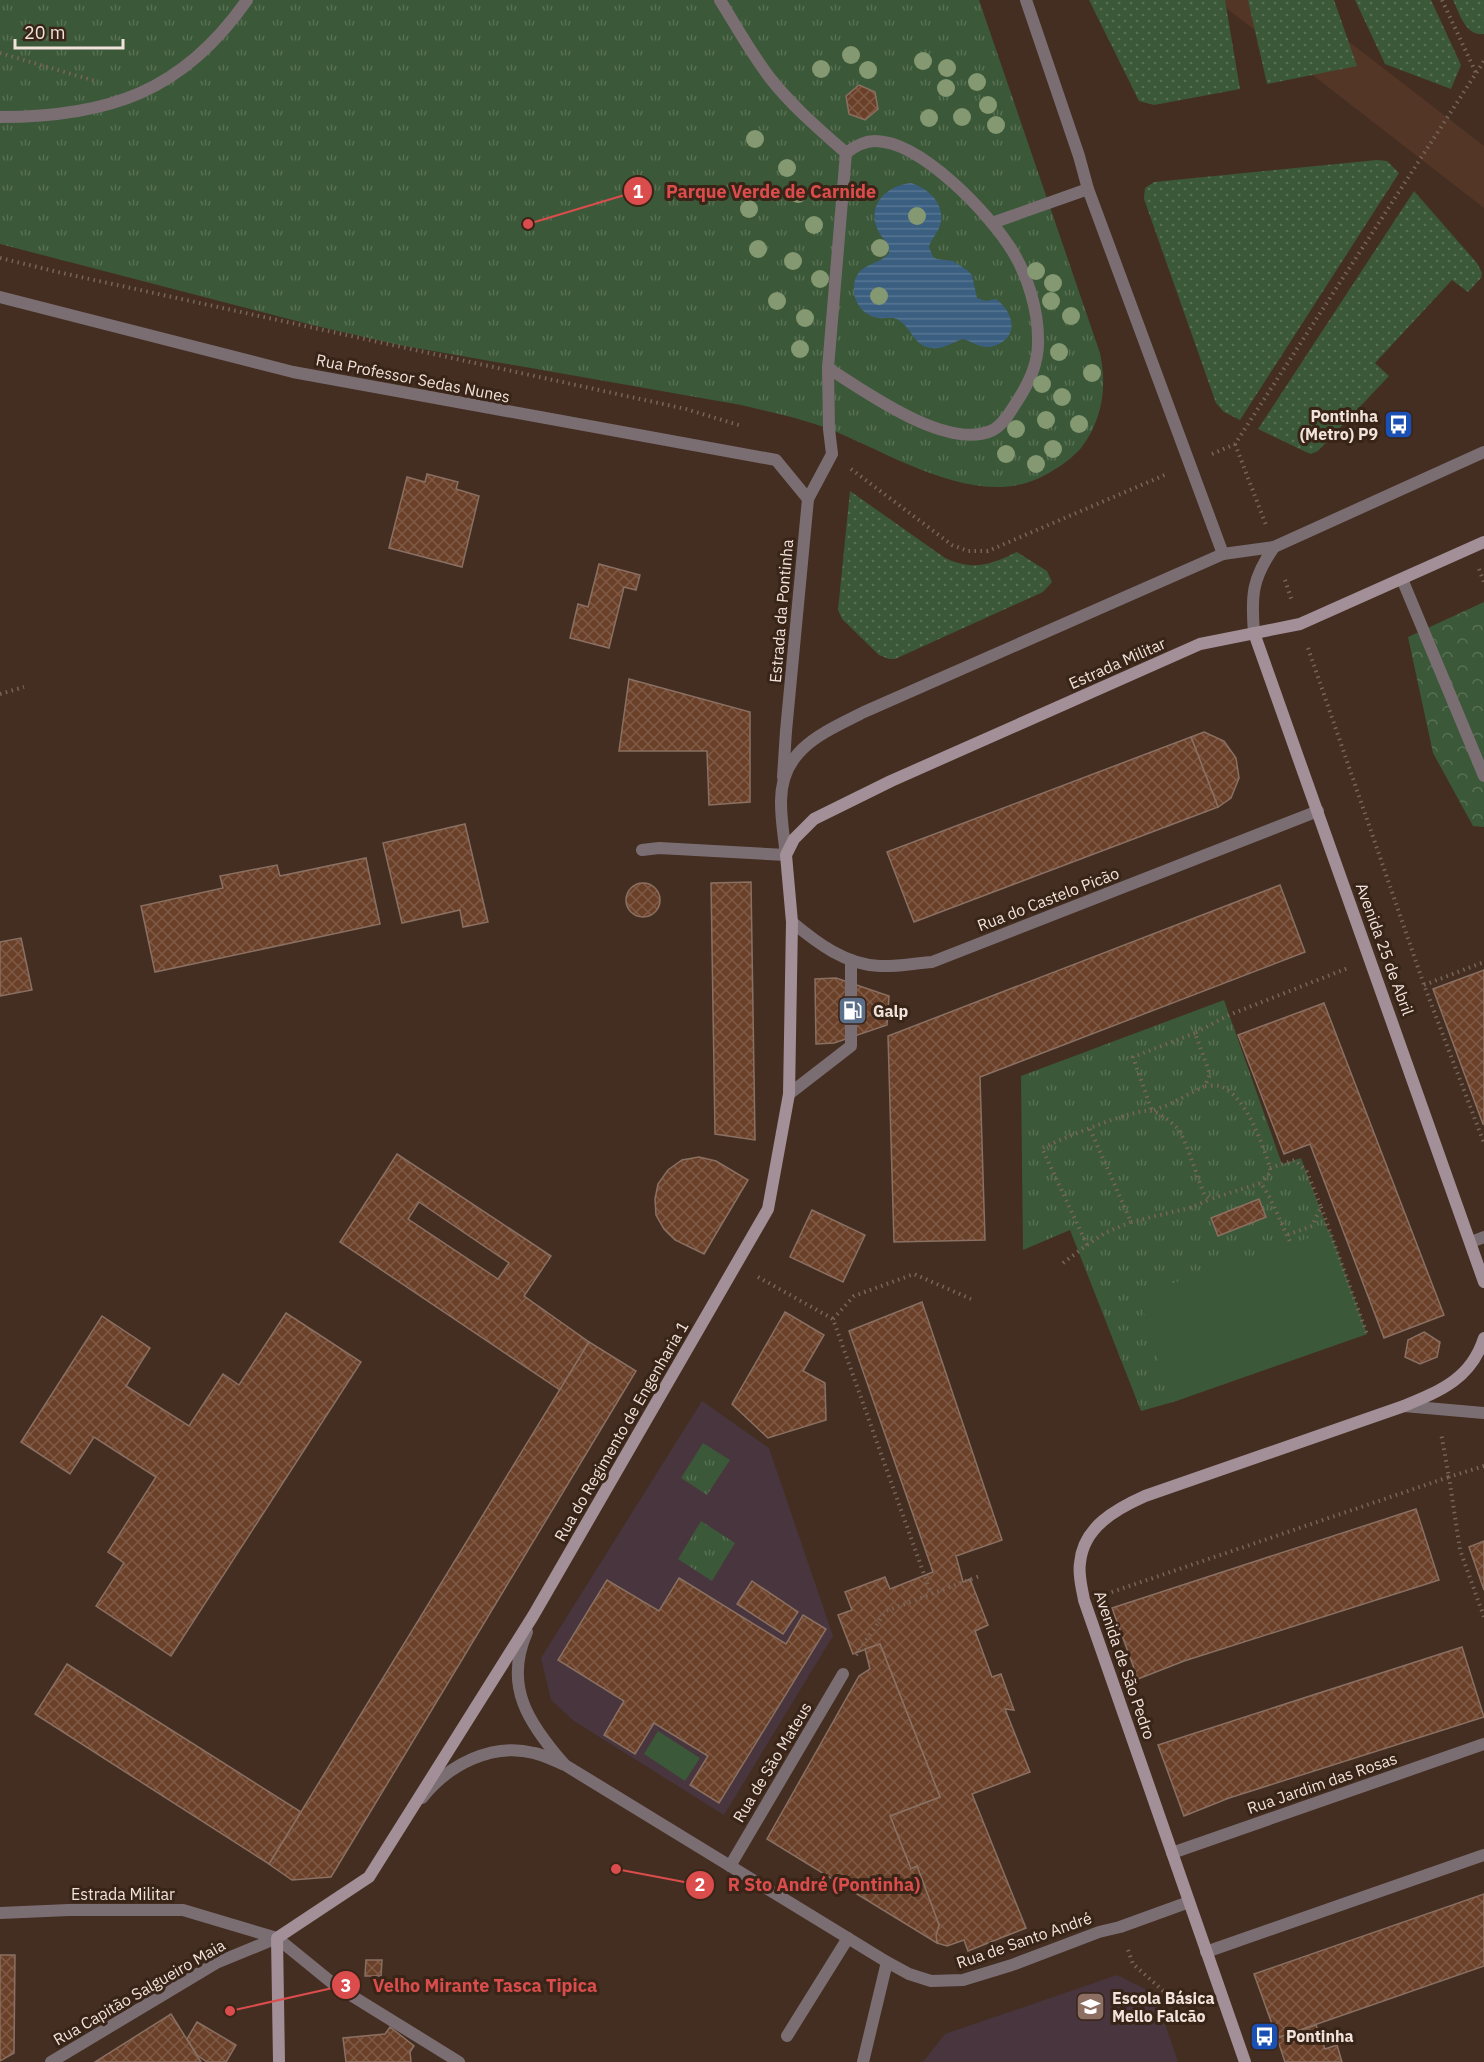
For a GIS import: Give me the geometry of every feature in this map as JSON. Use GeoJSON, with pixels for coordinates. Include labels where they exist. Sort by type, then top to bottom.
{"type":"FeatureCollection","features":[{"type":"Feature","properties":{"kind":"main road","name":"Estrada Militar"},"geometry":{"type":"LineString","coordinates":[[786,855],[794,839],[814,819],[891,781],[1200,644],[1300,624],[1484,542]]}},
{"type":"Feature","properties":{"kind":"main road","name":"Avenida 25 de Abril"},"geometry":{"type":"LineString","coordinates":[[1254,633],[1483,1278]]}},
{"type":"Feature","properties":{"kind":"main road","name":"Rua do Regimento de Engenharia 1"},"geometry":{"type":"LineString","coordinates":[[277,1938],[369,1877],[533,1616],[768,1209],[789,1094],[792,922],[786,855]]}},
{"type":"Feature","properties":{"kind":"main road","name":"Avenida de São Pedro"},"geometry":{"type":"LineString","coordinates":[[1245,2062],[1084,1600],[1079,1577],[1080,1561],[1087,1540],[1102,1520],[1120,1507],[1145,1496],[1404,1406],[1443,1389],[1457,1379],[1475,1358],[1484,1338]]}},
{"type":"Feature","properties":{"kind":"main road"},"geometry":{"type":"LineString","coordinates":[[277,1938],[279,2062]]}},
{"type":"Feature","properties":{"kind":"street"},"geometry":{"type":"LineString","coordinates":[[0,117],[38,117],[76,113],[129,99],[146,92],[203,52],[247,0]]}},
{"type":"Feature","properties":{"kind":"street"},"geometry":{"type":"LineString","coordinates":[[720,0],[754,56],[772,80],[846,153]]}},
{"type":"Feature","properties":{"kind":"street"},"geometry":{"type":"LineString","coordinates":[[1026,0],[1088,189],[1223,554]]}},
{"type":"Feature","properties":{"kind":"street"},"geometry":{"type":"LineString","coordinates":[[828,368],[886,405],[950,434],[967,436],[994,429],[1005,420],[1032,376],[1037,358],[1038,333],[1035,309],[1026,280],[1013,252],[992,222],[958,186],[916,155],[901,147],[876,141],[866,142],[846,153],[828,368],[829,429],[832,454]]}},
{"type":"Feature","properties":{"kind":"street"},"geometry":{"type":"LineString","coordinates":[[992,222],[1088,189]]}},
{"type":"Feature","properties":{"kind":"street","name":"Rua Professor Sedas Nunes"},"geometry":{"type":"LineString","coordinates":[[0,297],[293,372],[776,460],[808,499]]}},
{"type":"Feature","properties":{"kind":"street"},"geometry":{"type":"LineString","coordinates":[[783,777],[802,747],[822,733],[864,712],[1223,554],[1274,547],[1484,452]]}},
{"type":"Feature","properties":{"kind":"street","name":"Estrada da Pontinha"},"geometry":{"type":"LineString","coordinates":[[786,855],[780,802],[808,499],[832,454]]}},
{"type":"Feature","properties":{"kind":"street"},"geometry":{"type":"LineString","coordinates":[[1254,633],[1253,589],[1261,566],[1274,547]]}},
{"type":"Feature","properties":{"kind":"street"},"geometry":{"type":"LineString","coordinates":[[1402,579],[1484,776]]}},
{"type":"Feature","properties":{"kind":"street","name":"Rua do Castelo Picão"},"geometry":{"type":"LineString","coordinates":[[792,922],[819,944],[851,960],[879,966],[932,962],[1318,811]]}},
{"type":"Feature","properties":{"kind":"street"},"geometry":{"type":"LineString","coordinates":[[642,850],[659,848],[786,855]]}},
{"type":"Feature","properties":{"kind":"street"},"geometry":{"type":"LineString","coordinates":[[789,1094],[851,1046],[851,960]]}},
{"type":"Feature","properties":{"kind":"street"},"geometry":{"type":"LineString","coordinates":[[1471,1242],[1484,1237]]}},
{"type":"Feature","properties":{"kind":"street"},"geometry":{"type":"LineString","coordinates":[[1404,1406],[1484,1413]]}},
{"type":"Feature","properties":{"kind":"street","name":"Rua de Santo André"},"geometry":{"type":"LineString","coordinates":[[533,1616],[519,1650],[517,1667],[519,1693],[532,1724],[565,1765]]}},
{"type":"Feature","properties":{"kind":"street","name":"Rua de São Mateus"},"geometry":{"type":"LineString","coordinates":[[730,1866],[843,1674]]}},
{"type":"Feature","properties":{"kind":"street","name":"Rua Jardim das Rosas"},"geometry":{"type":"LineString","coordinates":[[1172,1853],[1484,1744]]}},
{"type":"Feature","properties":{"kind":"street","name":"Rua de Santo André"},"geometry":{"type":"LineString","coordinates":[[414,1808],[427,1792],[455,1767],[497,1751],[513,1750],[534,1753],[565,1765],[887,1962],[909,1974],[931,1981],[963,1980],[1012,1965],[1099,1932],[1120,1927],[1189,1902]]}},
{"type":"Feature","properties":{"kind":"street"},"geometry":{"type":"LineString","coordinates":[[1206,1952],[1484,1855]]}},
{"type":"Feature","properties":{"kind":"street","name":"Estrada Militar"},"geometry":{"type":"LineString","coordinates":[[0,1913],[69,1910],[183,1910],[277,1938]]}},
{"type":"Feature","properties":{"kind":"street"},"geometry":{"type":"LineString","coordinates":[[277,1938],[336,1986],[459,2062]]}},
{"type":"Feature","properties":{"kind":"street","name":"Rua Capitão Salgueiro Maia"},"geometry":{"type":"LineString","coordinates":[[51,2062],[216,1963],[277,1938]]}},
{"type":"Feature","properties":{"kind":"street"},"geometry":{"type":"LineString","coordinates":[[787,2036],[848,1938]]}},
{"type":"Feature","properties":{"kind":"street"},"geometry":{"type":"LineString","coordinates":[[863,2062],[887,1962]]}},
{"type":"Feature","properties":{"kind":"path"},"geometry":{"type":"LineString","coordinates":[[1442,0],[1476,73]]}},
{"type":"Feature","properties":{"kind":"path"},"geometry":{"type":"LineString","coordinates":[[0,53],[96,81]]}},
{"type":"Feature","properties":{"kind":"path"},"geometry":{"type":"LineString","coordinates":[[832,454],[952,545],[968,551],[988,551],[1235,444],[1484,61]]}},
{"type":"Feature","properties":{"kind":"path"},"geometry":{"type":"LineString","coordinates":[[0,258],[686,409],[742,426]]}},
{"type":"Feature","properties":{"kind":"path"},"geometry":{"type":"LineString","coordinates":[[1235,444],[1274,547],[1424,984],[1484,1143]]}},
{"type":"Feature","properties":{"kind":"path"},"geometry":{"type":"LineString","coordinates":[[0,694],[24,687]]}},
{"type":"Feature","properties":{"kind":"path"},"geometry":{"type":"LineString","coordinates":[[1211,1199],[1204,1194],[1179,1130],[1166,1118],[1152,1111],[1133,1057],[1195,1033],[1229,1015],[1371,959]]}},
{"type":"Feature","properties":{"kind":"path"},"geometry":{"type":"LineString","coordinates":[[1424,984],[1484,962]]}},
{"type":"Feature","properties":{"kind":"path"},"geometry":{"type":"LineString","coordinates":[[1195,1033],[1210,1074],[1205,1086]]}},
{"type":"Feature","properties":{"kind":"path"},"geometry":{"type":"LineString","coordinates":[[1063,1263],[1105,1233],[1131,1222],[1193,1207],[1261,1183],[1271,1172],[1270,1168],[1263,1145],[1238,1098],[1219,1086],[1205,1086],[1152,1111],[1137,1112],[1041,1148],[1087,1245]]}},
{"type":"Feature","properties":{"kind":"path"},"geometry":{"type":"LineString","coordinates":[[1090,1129],[1131,1222]]}},
{"type":"Feature","properties":{"kind":"path"},"geometry":{"type":"LineString","coordinates":[[1270,1168],[1295,1160],[1307,1172],[1367,1334]]}},
{"type":"Feature","properties":{"kind":"path"},"geometry":{"type":"LineString","coordinates":[[1261,1183],[1291,1244]]}},
{"type":"Feature","properties":{"kind":"path"},"geometry":{"type":"LineString","coordinates":[[1287,1235],[1312,1226],[1321,1207]]}},
{"type":"Feature","properties":{"kind":"path"},"geometry":{"type":"LineString","coordinates":[[736,1264],[833,1319],[931,1594]]}},
{"type":"Feature","properties":{"kind":"path"},"geometry":{"type":"LineString","coordinates":[[833,1319],[854,1296],[915,1274],[971,1299]]}},
{"type":"Feature","properties":{"kind":"path"},"geometry":{"type":"LineString","coordinates":[[1447,1428],[1440,1430],[1460,1550],[1484,1617]]}},
{"type":"Feature","properties":{"kind":"path"},"geometry":{"type":"LineString","coordinates":[[1084,1600],[1123,1590],[1484,1466]]}},
{"type":"Feature","properties":{"kind":"path"},"geometry":{"type":"LineString","coordinates":[[843,1674],[885,1611],[982,1575]]}},
{"type":"Feature","properties":{"kind":"path"},"geometry":{"type":"LineString","coordinates":[[1120,1927],[1132,1964],[1179,2005],[1219,1990]]}},
{"type":"Feature","properties":{"kind":"shaded area"},"geometry":{"type":"Polygon","coordinates":[[[1216,0],[1295,0],[1484,146],[1484,208],[1216,0]]]}},
{"type":"Feature","properties":{"kind":"shaded area"},"geometry":{"type":"Polygon","coordinates":[[[702,1401],[769,1448],[833,1636],[724,1815],[574,1721],[551,1700],[541,1658],[702,1401]]]}},
{"type":"Feature","properties":{"kind":"shaded area","name":"Escola Básica Mello Falcão"},"geometry":{"type":"Polygon","coordinates":[[[1117,1975],[1155,1994],[1178,2062],[923,2062],[945,2034],[1117,1975]]]}},
{"type":"Feature","properties":{"kind":"green space"},"geometry":{"type":"Polygon","coordinates":[[[0,0],[979,0],[1100,353],[1103,390],[1099,414],[1081,448],[1049,473],[1023,484],[995,487],[966,484],[909,465],[829,429],[741,405],[399,345],[312,325],[0,244],[0,0]]]}},
{"type":"Feature","properties":{"kind":"green space"},"geometry":{"type":"Polygon","coordinates":[[[1089,0],[1225,0],[1240,89],[1154,105],[1139,101],[1089,0]]]}},
{"type":"Feature","properties":{"kind":"green space"},"geometry":{"type":"Polygon","coordinates":[[[1248,0],[1334,0],[1357,66],[1267,84],[1248,0]]]}},
{"type":"Feature","properties":{"kind":"green space"},"geometry":{"type":"Polygon","coordinates":[[[1355,0],[1431,0],[1461,65],[1451,89],[1385,64],[1355,0]]]}},
{"type":"Feature","properties":{"kind":"green space"},"geometry":{"type":"Polygon","coordinates":[[[1453,0],[1484,0],[1484,34],[1472,32],[1468,28],[1453,0]]]}},
{"type":"Feature","properties":{"kind":"green space"},"geometry":{"type":"Polygon","coordinates":[[[1377,160],[1387,161],[1399,173],[1240,420],[1224,412],[1216,403],[1144,199],[1145,188],[1154,182],[1377,160]]]}},
{"type":"Feature","properties":{"kind":"green space"},"geometry":{"type":"Polygon","coordinates":[[[1414,191],[1477,263],[1482,273],[1481,278],[1468,292],[1452,280],[1375,363],[1389,376],[1318,451],[1311,454],[1258,429],[1414,191]]]}},
{"type":"Feature","properties":{"kind":"green space"},"geometry":{"type":"Polygon","coordinates":[[[850,491],[945,558],[964,564],[981,565],[1017,552],[1047,571],[1052,582],[1043,592],[895,659],[879,655],[842,619],[838,610],[850,491]]]}},
{"type":"Feature","properties":{"kind":"green space"},"geometry":{"type":"Polygon","coordinates":[[[1484,602],[1484,827],[1473,826],[1433,753],[1408,637],[1484,602]]]}},
{"type":"Feature","properties":{"kind":"green space"},"geometry":{"type":"Polygon","coordinates":[[[1224,1000],[1282,1164],[1301,1158],[1367,1334],[1173,1402],[1141,1411],[1070,1230],[1023,1250],[1021,1076],[1224,1000]]]}},
{"type":"Feature","properties":{"kind":"green space"},"geometry":{"type":"Polygon","coordinates":[[[1330,1231],[1367,1334],[1173,1402],[1138,1295],[1330,1231]]]}},
{"type":"Feature","properties":{"kind":"green space"},"geometry":{"type":"Polygon","coordinates":[[[703,1443],[730,1460],[707,1495],[681,1478],[703,1443]]]}},
{"type":"Feature","properties":{"kind":"green space"},"geometry":{"type":"Polygon","coordinates":[[[701,1521],[735,1543],[712,1581],[678,1559],[701,1521]]]}},
{"type":"Feature","properties":{"kind":"green space"},"geometry":{"type":"Polygon","coordinates":[[[658,1731],[700,1758],[685,1781],[644,1754],[658,1731]]]}},
{"type":"Feature","properties":{"kind":"water"},"geometry":{"type":"Polygon","coordinates":[[[911,183],[930,194],[941,211],[940,226],[929,247],[933,257],[953,261],[967,270],[972,275],[977,298],[986,301],[996,299],[1007,311],[1012,324],[1011,331],[1002,342],[986,347],[963,339],[940,348],[926,347],[917,341],[899,320],[868,315],[857,302],[854,286],[859,273],[889,253],[875,219],[878,203],[895,187],[911,183]]]}},
{"type":"Feature","properties":{"kind":"building"},"geometry":{"type":"Polygon","coordinates":[[[859,85],[875,92],[878,109],[865,120],[849,114],[846,96],[859,85]]]}},
{"type":"Feature","properties":{"kind":"building"},"geometry":{"type":"Polygon","coordinates":[[[427,474],[458,482],[456,489],[479,496],[462,567],[389,548],[407,477],[425,482],[427,474]]]}},
{"type":"Feature","properties":{"kind":"building"},"geometry":{"type":"Polygon","coordinates":[[[599,564],[640,575],[636,590],[624,587],[609,648],[570,638],[578,604],[588,607],[599,564]]]}},
{"type":"Feature","properties":{"kind":"building"},"geometry":{"type":"Polygon","coordinates":[[[629,679],[750,712],[750,802],[709,805],[707,751],[619,751],[629,679]]]}},
{"type":"Feature","properties":{"kind":"building"},"geometry":{"type":"Polygon","coordinates":[[[1204,732],[1224,741],[1236,758],[1239,778],[1231,798],[1218,807],[1191,737],[1204,732]]]}},
{"type":"Feature","properties":{"kind":"building"},"geometry":{"type":"Polygon","coordinates":[[[1191,737],[1218,807],[914,922],[887,852],[1191,737]]]}},
{"type":"Feature","properties":{"kind":"building"},"geometry":{"type":"Polygon","coordinates":[[[465,824],[488,922],[463,927],[460,910],[402,923],[383,843],[465,824]]]}},
{"type":"Feature","properties":{"kind":"building"},"geometry":{"type":"Polygon","coordinates":[[[366,858],[380,924],[155,972],[141,906],[223,888],[220,876],[277,865],[280,876],[366,858]]]}},
{"type":"Feature","properties":{"kind":"building"},"geometry":{"type":"Polygon","coordinates":[[[751,882],[755,1140],[715,1134],[711,883],[751,882]]]}},
{"type":"Feature","properties":{"kind":"building"},"geometry":{"type":"Polygon","coordinates":[[[643,883],[655,888],[660,900],[655,912],[643,917],[631,912],[626,900],[631,888],[643,883]]]}},
{"type":"Feature","properties":{"kind":"building"},"geometry":{"type":"Polygon","coordinates":[[[1280,885],[1305,952],[980,1077],[985,1240],[894,1242],[888,1036],[1280,885]]]}},
{"type":"Feature","properties":{"kind":"building"},"geometry":{"type":"Polygon","coordinates":[[[21,938],[32,990],[0,996],[0,942],[21,938]]]}},
{"type":"Feature","properties":{"kind":"building"},"geometry":{"type":"Polygon","coordinates":[[[1484,970],[1484,1124],[1483,1124],[1433,989],[1484,970]]]}},
{"type":"Feature","properties":{"kind":"building"},"geometry":{"type":"Polygon","coordinates":[[[836,978],[889,996],[887,1025],[834,1043],[816,1044],[815,979],[836,978]]]}},
{"type":"Feature","properties":{"kind":"building"},"geometry":{"type":"Polygon","coordinates":[[[1324,1003],[1444,1315],[1384,1338],[1310,1144],[1284,1154],[1238,1035],[1324,1003]]]}},
{"type":"Feature","properties":{"kind":"building"},"geometry":{"type":"Polygon","coordinates":[[[397,1154],[551,1256],[524,1296],[589,1342],[560,1390],[340,1242],[397,1154]],[[419,1202],[408,1219],[498,1279],[509,1263],[419,1202]]]}},
{"type":"Feature","properties":{"kind":"building"},"geometry":{"type":"Polygon","coordinates":[[[699,1157],[716,1161],[748,1180],[704,1254],[675,1240],[664,1229],[656,1215],[655,1199],[658,1184],[668,1170],[682,1160],[699,1157]]]}},
{"type":"Feature","properties":{"kind":"building"},"geometry":{"type":"Polygon","coordinates":[[[1259,1199],[1266,1217],[1218,1236],[1211,1218],[1259,1199]]]}},
{"type":"Feature","properties":{"kind":"building"},"geometry":{"type":"Polygon","coordinates":[[[812,1210],[865,1235],[843,1282],[790,1257],[812,1210]]]}},
{"type":"Feature","properties":{"kind":"building"},"geometry":{"type":"Polygon","coordinates":[[[922,1302],[1002,1540],[956,1556],[963,1582],[970,1579],[988,1625],[975,1631],[992,1677],[1001,1674],[1014,1710],[1005,1709],[1030,1772],[972,1794],[1026,1928],[968,1951],[964,1940],[947,1946],[937,1943],[936,1935],[939,1925],[917,1866],[911,1869],[890,1816],[940,1797],[880,1644],[853,1654],[838,1615],[852,1610],[845,1592],[885,1577],[890,1589],[933,1572],[849,1331],[922,1302]]]}},
{"type":"Feature","properties":{"kind":"building"},"geometry":{"type":"Polygon","coordinates":[[[785,1312],[824,1335],[803,1371],[825,1383],[826,1420],[768,1438],[732,1404],[785,1312]]]}},
{"type":"Feature","properties":{"kind":"building"},"geometry":{"type":"Polygon","coordinates":[[[286,1313],[361,1362],[171,1656],[96,1606],[124,1563],[108,1552],[156,1477],[94,1437],[70,1474],[21,1442],[102,1316],[150,1348],[126,1386],[189,1426],[223,1374],[239,1385],[286,1313]]]}},
{"type":"Feature","properties":{"kind":"building"},"geometry":{"type":"Polygon","coordinates":[[[1424,1332],[1440,1342],[1437,1357],[1420,1364],[1405,1357],[1408,1340],[1424,1332]]]}},
{"type":"Feature","properties":{"kind":"building"},"geometry":{"type":"Polygon","coordinates":[[[589,1342],[636,1371],[331,1877],[292,1880],[269,1864],[589,1342]]]}},
{"type":"Feature","properties":{"kind":"building"},"geometry":{"type":"Polygon","coordinates":[[[1416,1509],[1439,1580],[1184,1661],[1138,1679],[1112,1608],[1416,1509]]]}},
{"type":"Feature","properties":{"kind":"building"},"geometry":{"type":"Polygon","coordinates":[[[1484,1541],[1484,1590],[1469,1547],[1484,1541]]]}},
{"type":"Feature","properties":{"kind":"building"},"geometry":{"type":"Polygon","coordinates":[[[679,1578],[786,1644],[803,1615],[826,1629],[719,1803],[690,1785],[708,1756],[654,1723],[635,1754],[604,1735],[624,1701],[558,1660],[607,1580],[659,1611],[679,1578]]]}},
{"type":"Feature","properties":{"kind":"building"},"geometry":{"type":"Polygon","coordinates":[[[752,1581],[798,1612],[783,1634],[737,1604],[752,1581]]]}},
{"type":"Feature","properties":{"kind":"building"},"geometry":{"type":"Polygon","coordinates":[[[880,1644],[940,1797],[890,1816],[911,1869],[917,1866],[939,1925],[936,1935],[937,1943],[767,1839],[859,1676],[870,1669],[865,1649],[880,1644]]]}},
{"type":"Feature","properties":{"kind":"building"},"geometry":{"type":"Polygon","coordinates":[[[1462,1647],[1484,1717],[1229,1798],[1184,1816],[1158,1745],[1462,1647]]]}},
{"type":"Feature","properties":{"kind":"building"},"geometry":{"type":"Polygon","coordinates":[[[67,1664],[301,1812],[269,1864],[35,1714],[67,1664]]]}},
{"type":"Feature","properties":{"kind":"building"},"geometry":{"type":"Polygon","coordinates":[[[1484,1894],[1484,1966],[1277,2038],[1254,1974],[1484,1894]]]}},
{"type":"Feature","properties":{"kind":"building"},"geometry":{"type":"Polygon","coordinates":[[[0,1955],[15,1955],[14,2053],[0,2061],[0,1955]]]}},
{"type":"Feature","properties":{"kind":"building"},"geometry":{"type":"Polygon","coordinates":[[[366,1960],[382,1960],[381,1976],[365,1976],[366,1960]]]}},
{"type":"Feature","properties":{"kind":"building"},"geometry":{"type":"Polygon","coordinates":[[[171,2014],[201,2062],[95,2062],[171,2014]]]}},
{"type":"Feature","properties":{"kind":"building"},"geometry":{"type":"Polygon","coordinates":[[[197,2022],[236,2045],[226,2062],[207,2062],[197,2055],[187,2039],[197,2022]]]}},
{"type":"Feature","properties":{"kind":"building"},"geometry":{"type":"Polygon","coordinates":[[[1316,2025],[1325,2049],[1337,2045],[1342,2062],[1285,2062],[1277,2038],[1316,2025]]]}},
{"type":"Feature","properties":{"kind":"building"},"geometry":{"type":"Polygon","coordinates":[[[390,2027],[414,2046],[410,2052],[411,2062],[346,2062],[343,2038],[385,2034],[390,2027]]]}},
{"type":"Feature","properties":{"kind":"place","name":"Parque Verde de Carnide"},"geometry":{"type":"Point","coordinates":[528,224]}},
{"type":"Feature","properties":{"kind":"place","name":"Pontinha (Metro) P9"},"geometry":{"type":"Point","coordinates":[1399,425]}},
{"type":"Feature","properties":{"kind":"place","name":"Galp"},"geometry":{"type":"Point","coordinates":[852,1011]}},
{"type":"Feature","properties":{"kind":"place","name":"R Sto André (Pontinha)"},"geometry":{"type":"Point","coordinates":[616,1869]}},
{"type":"Feature","properties":{"kind":"place","name":"Escola Básica Mello Falcão"},"geometry":{"type":"Point","coordinates":[1091,2007]}},
{"type":"Feature","properties":{"kind":"place","name":"Velho Mirante Tasca Tipica"},"geometry":{"type":"Point","coordinates":[230,2011]}},
{"type":"Feature","properties":{"kind":"place","name":"Pontinha"},"geometry":{"type":"Point","coordinates":[1265,2036]}}]}
